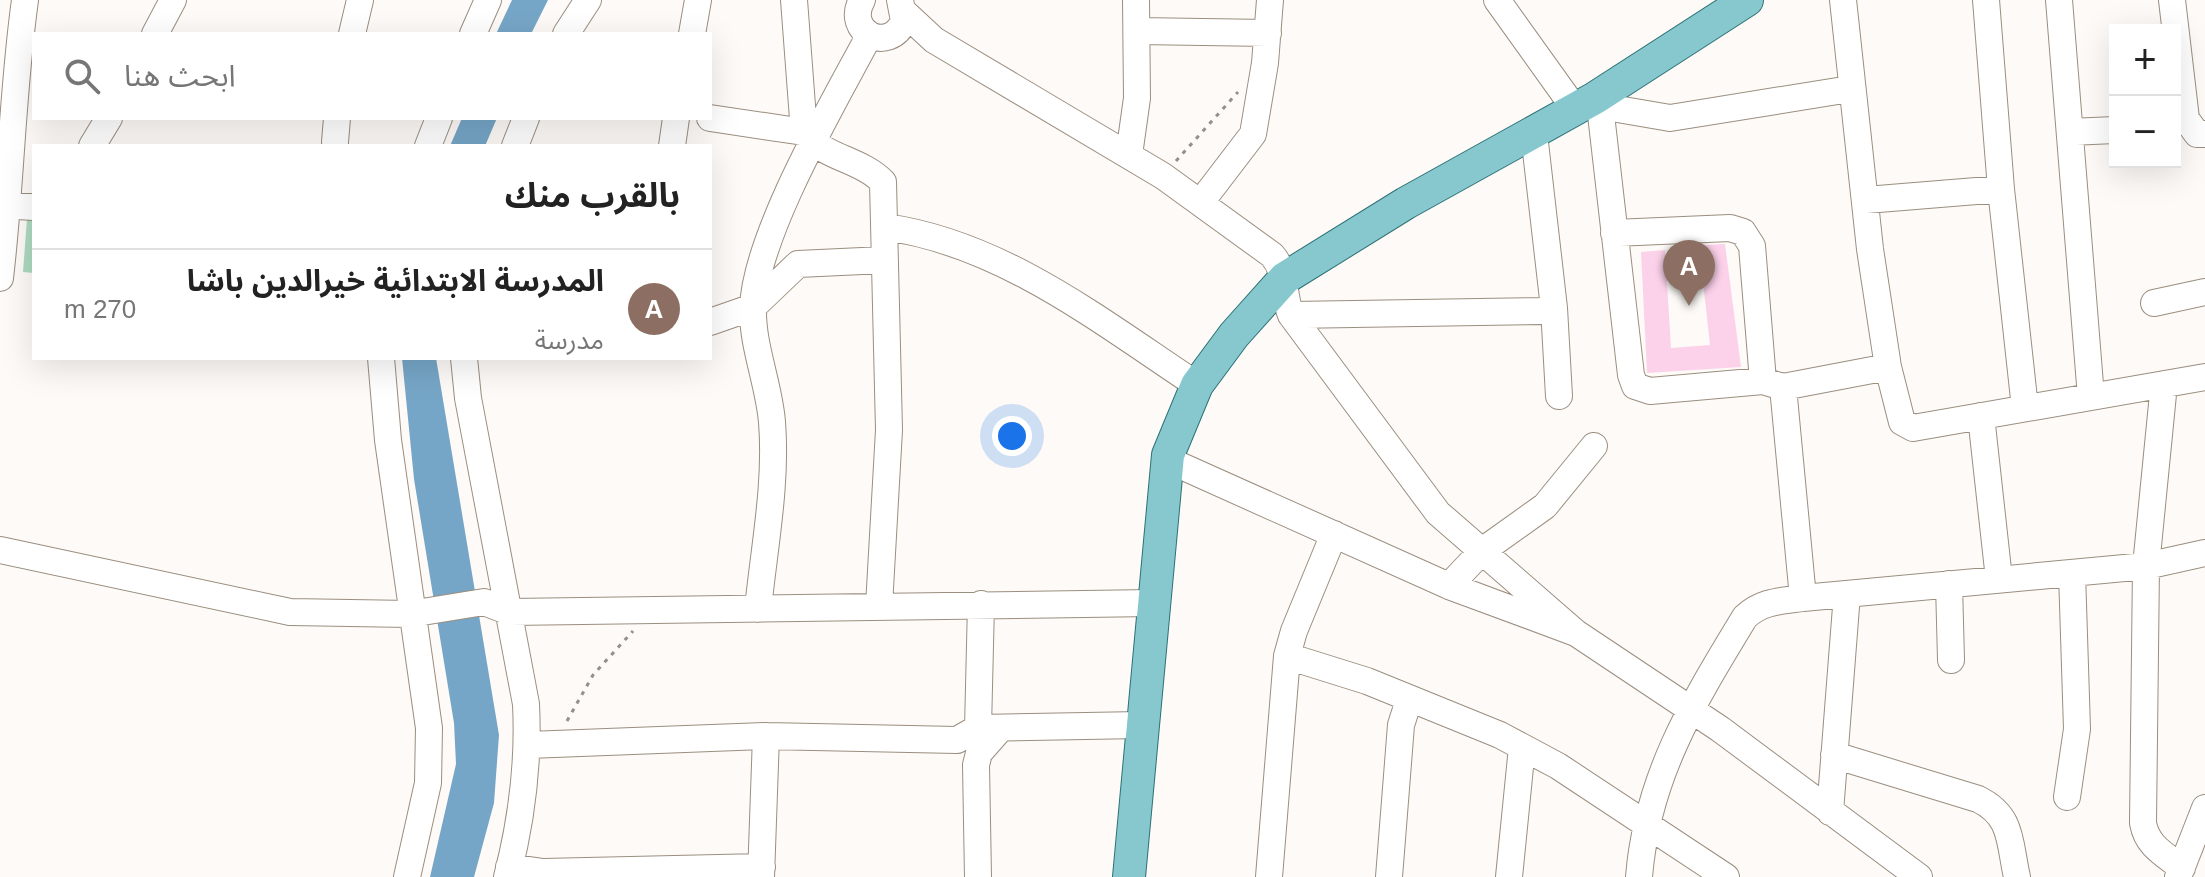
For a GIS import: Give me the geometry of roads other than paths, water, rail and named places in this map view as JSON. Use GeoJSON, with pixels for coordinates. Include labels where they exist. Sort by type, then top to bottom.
{"type":"FeatureCollection","features":[{"type":"Feature","properties":{"kind":"main road"},"geometry":{"type":"LineString","coordinates":[[1129,877],[1152,603],[1168,460],[1180,419],[1197,385],[1234,335],[1285,278],[1406,203],[1590,104],[1747,0]]}},
{"type":"Feature","properties":{"kind":"street"},"geometry":{"type":"LineString","coordinates":[[0,278],[14,206],[25,66],[25,0]]}},
{"type":"Feature","properties":{"kind":"street"},"geometry":{"type":"LineString","coordinates":[[156,32],[173,0]]}},
{"type":"Feature","properties":{"kind":"street"},"geometry":{"type":"LineString","coordinates":[[352,32],[360,0]]}},
{"type":"Feature","properties":{"kind":"street"},"geometry":{"type":"LineString","coordinates":[[474,32],[488,0]]}},
{"type":"Feature","properties":{"kind":"street"},"geometry":{"type":"LineString","coordinates":[[568,32],[588,0]]}},
{"type":"Feature","properties":{"kind":"street"},"geometry":{"type":"LineString","coordinates":[[692,32],[698,0]]}},
{"type":"Feature","properties":{"kind":"street"},"geometry":{"type":"LineString","coordinates":[[794,0],[808,138]]}},
{"type":"Feature","properties":{"kind":"street"},"geometry":{"type":"LineString","coordinates":[[1129,155],[1135,122],[1136,0]]}},
{"type":"Feature","properties":{"kind":"street"},"geometry":{"type":"LineString","coordinates":[[1201,202],[1253,134],[1265,63],[1270,0]]}},
{"type":"Feature","properties":{"kind":"street"},"geometry":{"type":"LineString","coordinates":[[1497,0],[1590,104],[1614,233],[1635,386],[1650,391],[1773,384],[1888,367]]}},
{"type":"Feature","properties":{"kind":"street"},"geometry":{"type":"LineString","coordinates":[[1843,0],[1850,89],[1888,367],[1902,422],[1913,428],[2205,377]]}},
{"type":"Feature","properties":{"kind":"street"},"geometry":{"type":"LineString","coordinates":[[1986,0],[2001,189],[2025,408]]}},
{"type":"Feature","properties":{"kind":"street"},"geometry":{"type":"LineString","coordinates":[[2059,0],[2091,397]]}},
{"type":"Feature","properties":{"kind":"street"},"geometry":{"type":"LineString","coordinates":[[2172,0],[2190,129]]}},
{"type":"Feature","properties":{"kind":"street"},"geometry":{"type":"LineString","coordinates":[[758,609],[773,445],[772,419],[753,307],[765,255],[808,138],[876,15],[934,40],[1129,155],[1201,202],[1272,255],[1285,278],[1285,300],[1291,315],[1438,513],[1576,633],[1689,709],[1919,877]]}},
{"type":"Feature","properties":{"kind":"street"},"geometry":{"type":"LineString","coordinates":[[1138,31],[1268,33]]}},
{"type":"Feature","properties":{"kind":"street"},"geometry":{"type":"LineString","coordinates":[[1590,104],[1670,118],[1850,89]]}},
{"type":"Feature","properties":{"kind":"street"},"geometry":{"type":"LineString","coordinates":[[712,118],[808,138],[874,173],[883,182],[889,430],[879,606]]}},
{"type":"Feature","properties":{"kind":"street"},"geometry":{"type":"LineString","coordinates":[[93,144],[108,120]]}},
{"type":"Feature","properties":{"kind":"street"},"geometry":{"type":"LineString","coordinates":[[429,144],[438,120]]}},
{"type":"Feature","properties":{"kind":"street"},"geometry":{"type":"LineString","coordinates":[[516,144],[525,120]]}},
{"type":"Feature","properties":{"kind":"street"},"geometry":{"type":"LineString","coordinates":[[672,144],[676,120]]}},
{"type":"Feature","properties":{"kind":"street"},"geometry":{"type":"LineString","coordinates":[[2070,132],[2109,130]]}},
{"type":"Feature","properties":{"kind":"street"},"geometry":{"type":"LineString","coordinates":[[1534,134],[1554,308],[1559,396]]}},
{"type":"Feature","properties":{"kind":"street"},"geometry":{"type":"LineString","coordinates":[[1866,200],[2001,189]]}},
{"type":"Feature","properties":{"kind":"street"},"geometry":{"type":"LineString","coordinates":[[885,227],[960,243],[1021,273],[1197,385]]}},
{"type":"Feature","properties":{"kind":"street"},"geometry":{"type":"LineString","coordinates":[[1614,233],[1730,228],[1748,237],[1752,246],[1803,598]]}},
{"type":"Feature","properties":{"kind":"street"},"geometry":{"type":"LineString","coordinates":[[712,321],[753,307],[798,264],[884,260]]}},
{"type":"Feature","properties":{"kind":"street"},"geometry":{"type":"LineString","coordinates":[[2154,303],[2205,292]]}},
{"type":"Feature","properties":{"kind":"street"},"geometry":{"type":"LineString","coordinates":[[1291,315],[1541,311],[1554,308]]}},
{"type":"Feature","properties":{"kind":"street"},"geometry":{"type":"LineString","coordinates":[[381,360],[388,440],[422,612],[429,752],[419,837],[407,877]]}},
{"type":"Feature","properties":{"kind":"street"},"geometry":{"type":"LineString","coordinates":[[464,360],[468,398],[526,704],[528,745],[521,817],[508,872],[761,872],[766,736]]}},
{"type":"Feature","properties":{"kind":"street"},"geometry":{"type":"LineString","coordinates":[[2164,384],[2146,566],[2143,823],[2146,838],[2180,872],[2205,808]]}},
{"type":"Feature","properties":{"kind":"street"},"geometry":{"type":"LineString","coordinates":[[1981,416],[1999,579]]}},
{"type":"Feature","properties":{"kind":"street"},"geometry":{"type":"LineString","coordinates":[[1449,586],[1482,551],[1545,506],[1594,446]]}},
{"type":"Feature","properties":{"kind":"street"},"geometry":{"type":"LineString","coordinates":[[1168,460],[1449,586],[1576,633]]}},
{"type":"Feature","properties":{"kind":"street"},"geometry":{"type":"LineString","coordinates":[[1269,877],[1287,656],[1294,631],[1334,534]]}},
{"type":"Feature","properties":{"kind":"street"},"geometry":{"type":"LineString","coordinates":[[0,550],[290,612],[422,612],[484,602],[510,612],[1152,603]]}},
{"type":"Feature","properties":{"kind":"street"},"geometry":{"type":"LineString","coordinates":[[1639,877],[1645,821],[1689,709],[1745,617],[1764,603],[2146,566],[2205,553]]}},
{"type":"Feature","properties":{"kind":"street"},"geometry":{"type":"LineString","coordinates":[[2067,797],[2077,729],[2072,573]]}},
{"type":"Feature","properties":{"kind":"street"},"geometry":{"type":"LineString","coordinates":[[1949,584],[1951,660]]}},
{"type":"Feature","properties":{"kind":"street"},"geometry":{"type":"LineString","coordinates":[[1830,812],[1847,594]]}},
{"type":"Feature","properties":{"kind":"street"},"geometry":{"type":"LineString","coordinates":[[978,877],[976,765],[989,728],[981,604]]}},
{"type":"Feature","properties":{"kind":"street"},"geometry":{"type":"LineString","coordinates":[[1287,656],[1367,681],[1522,747],[1645,821],[1726,877]]}},
{"type":"Feature","properties":{"kind":"street"},"geometry":{"type":"LineString","coordinates":[[1389,877],[1401,725],[1409,700]]}},
{"type":"Feature","properties":{"kind":"street"},"geometry":{"type":"LineString","coordinates":[[528,745],[766,736],[957,740],[989,728],[1141,725]]}},
{"type":"Feature","properties":{"kind":"street"},"geometry":{"type":"LineString","coordinates":[[1509,877],[1522,747]]}},
{"type":"Feature","properties":{"kind":"street"},"geometry":{"type":"LineString","coordinates":[[1834,755],[1955,791],[1996,808],[2006,823],[2017,877]]}},
{"type":"Feature","properties":{"kind":"water"},"geometry":{"type":"Polygon","coordinates":[[[512,0],[548,0],[532,32],[497,32],[512,0]]]}},
{"type":"Feature","properties":{"kind":"water"},"geometry":{"type":"Polygon","coordinates":[[[461,120],[496,120],[486,144],[451,144],[461,120]]]}},
{"type":"Feature","properties":{"kind":"water"},"geometry":{"type":"Polygon","coordinates":[[[402,360],[436,360],[499,735],[494,803],[474,877],[430,877],[456,764],[454,723],[414,479],[402,360]]]}},
{"type":"Feature","properties":{"kind":"place","name":"المدرسة الابتدائية خيرالدين باشا"},"geometry":{"type":"Point","coordinates":[1689,306]}}]}
